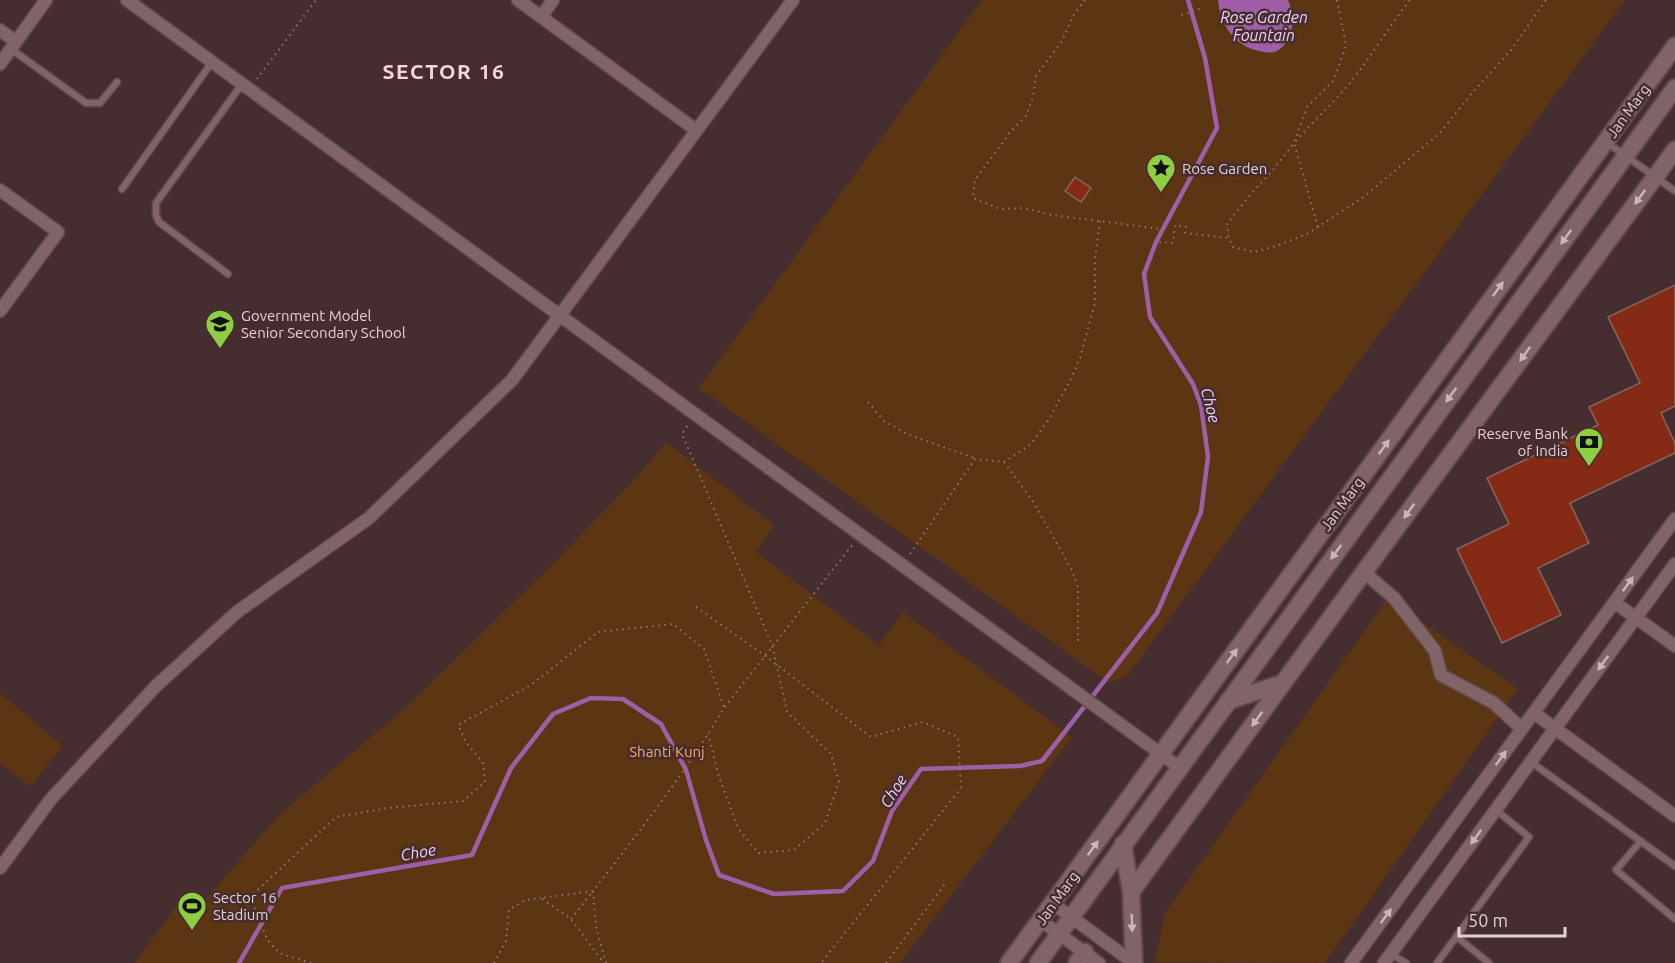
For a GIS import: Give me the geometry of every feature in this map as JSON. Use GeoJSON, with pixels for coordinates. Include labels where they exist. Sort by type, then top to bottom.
{"type":"FeatureCollection","features":[{"type":"Feature","properties":{"kind":"main road","name":"Jan Marg"},"geometry":{"type":"LineString","coordinates":[[1009,963],[1675,46]]}},
{"type":"Feature","properties":{"kind":"main road","name":"Jan Marg"},"geometry":{"type":"LineString","coordinates":[[1038,963],[1675,88]]}},
{"type":"Feature","properties":{"kind":"main road"},"geometry":{"type":"LineString","coordinates":[[1131,892],[1675,150]]}},
{"type":"Feature","properties":{"kind":"main road"},"geometry":{"type":"LineString","coordinates":[[1228,701],[1283,683]]}},
{"type":"Feature","properties":{"kind":"main road"},"geometry":{"type":"LineString","coordinates":[[1124,844],[1131,892],[1134,963]]}},
{"type":"Feature","properties":{"kind":"street"},"geometry":{"type":"LineString","coordinates":[[0,64],[46,0]]}},
{"type":"Feature","properties":{"kind":"street"},"geometry":{"type":"LineString","coordinates":[[127,0],[1179,767]]}},
{"type":"Feature","properties":{"kind":"street"},"geometry":{"type":"LineString","coordinates":[[518,0],[696,130]]}},
{"type":"Feature","properties":{"kind":"street"},"geometry":{"type":"LineString","coordinates":[[541,17],[553,0]]}},
{"type":"Feature","properties":{"kind":"street"},"geometry":{"type":"LineString","coordinates":[[0,868],[51,799],[156,686],[237,612],[369,518],[512,380],[793,0]]}},
{"type":"Feature","properties":{"kind":"street"},"geometry":{"type":"LineString","coordinates":[[0,30],[14,45]]}},
{"type":"Feature","properties":{"kind":"street"},"geometry":{"type":"LineString","coordinates":[[0,190],[58,232],[0,311]]}},
{"type":"Feature","properties":{"kind":"street"},"geometry":{"type":"LineString","coordinates":[[1351,963],[1675,519]]}},
{"type":"Feature","properties":{"kind":"street"},"geometry":{"type":"LineString","coordinates":[[1388,958],[1675,564]]}},
{"type":"Feature","properties":{"kind":"street"},"geometry":{"type":"LineString","coordinates":[[1364,572],[1394,598],[1435,651],[1442,675],[1494,702],[1522,729]]}},
{"type":"Feature","properties":{"kind":"street"},"geometry":{"type":"LineString","coordinates":[[1614,602],[1675,646]]}},
{"type":"Feature","properties":{"kind":"street"},"geometry":{"type":"LineString","coordinates":[[1534,713],[1675,816]]}},
{"type":"Feature","properties":{"kind":"street"},"geometry":{"type":"LineString","coordinates":[[1052,903],[1134,963]]}},
{"type":"Feature","properties":{"kind":"street"},"geometry":{"type":"LineString","coordinates":[[1040,920],[1059,933],[1081,958],[1099,963]]}},
{"type":"Feature","properties":{"kind":"lane"},"geometry":{"type":"LineString","coordinates":[[14,45],[86,103],[100,103],[117,82]]}},
{"type":"Feature","properties":{"kind":"lane"},"geometry":{"type":"LineString","coordinates":[[122,189],[213,62]]}},
{"type":"Feature","properties":{"kind":"lane"},"geometry":{"type":"LineString","coordinates":[[228,274],[159,222],[156,216],[156,204],[246,86]]}},
{"type":"Feature","properties":{"kind":"lane"},"geometry":{"type":"LineString","coordinates":[[1605,142],[1675,191]]}},
{"type":"Feature","properties":{"kind":"lane"},"geometry":{"type":"LineString","coordinates":[[1531,762],[1675,866]]}},
{"type":"Feature","properties":{"kind":"lane"},"geometry":{"type":"LineString","coordinates":[[1437,963],[1529,837],[1496,810]]}},
{"type":"Feature","properties":{"kind":"lane"},"geometry":{"type":"LineString","coordinates":[[1641,841],[1616,870],[1675,919]]}},
{"type":"Feature","properties":{"kind":"lane"},"geometry":{"type":"LineString","coordinates":[[1457,937],[1489,963]]}},
{"type":"Feature","properties":{"kind":"lane"},"geometry":{"type":"LineString","coordinates":[[1388,958],[1406,963]]}},
{"type":"Feature","properties":{"kind":"path"},"geometry":{"type":"LineString","coordinates":[[246,86],[316,0]]}},
{"type":"Feature","properties":{"kind":"path"},"geometry":{"type":"LineString","coordinates":[[1085,0],[1074,14],[1062,41],[1036,76],[1026,116],[1011,131],[975,180],[973,198],[1000,209],[1024,208],[1052,215],[1161,229],[1160,242],[1173,243],[1175,225],[1186,227],[1185,233],[1229,238]]}},
{"type":"Feature","properties":{"kind":"path"},"geometry":{"type":"LineString","coordinates":[[1318,227],[1294,143],[1307,107],[1334,80],[1346,45],[1337,0]]}},
{"type":"Feature","properties":{"kind":"path"},"geometry":{"type":"LineString","coordinates":[[1410,0],[1348,85],[1294,143],[1227,224],[1233,247],[1255,252],[1279,245],[1318,227],[1361,199],[1439,134],[1511,50],[1546,0]]}},
{"type":"Feature","properties":{"kind":"path"},"geometry":{"type":"LineString","coordinates":[[1181,15],[1202,8]]}},
{"type":"Feature","properties":{"kind":"path"},"geometry":{"type":"LineString","coordinates":[[868,402],[884,421],[907,434],[975,459],[1004,462],[1031,444],[1049,419],[1080,358],[1095,303],[1095,259],[1100,220]]}},
{"type":"Feature","properties":{"kind":"path"},"geometry":{"type":"LineString","coordinates":[[694,412],[682,434],[772,645],[788,712],[831,753],[838,782],[825,823],[794,850],[758,853],[738,828],[719,777],[708,734]]}},
{"type":"Feature","properties":{"kind":"path"},"geometry":{"type":"LineString","coordinates":[[903,565],[975,459]]}},
{"type":"Feature","properties":{"kind":"path"},"geometry":{"type":"LineString","coordinates":[[1004,462],[1032,500],[1072,570],[1078,588],[1078,642]]}},
{"type":"Feature","properties":{"kind":"path"},"geometry":{"type":"LineString","coordinates":[[571,919],[647,820],[724,708],[861,534]]}},
{"type":"Feature","properties":{"kind":"path"},"geometry":{"type":"LineString","coordinates":[[696,607],[872,736],[923,722],[958,736],[961,788],[821,963]]}},
{"type":"Feature","properties":{"kind":"path"},"geometry":{"type":"LineString","coordinates":[[311,963],[279,953],[267,939],[250,897],[336,817],[388,808],[462,801],[485,782],[483,763],[466,742],[458,725],[531,685],[598,632],[673,624],[704,649],[724,708]]}},
{"type":"Feature","properties":{"kind":"path"},"geometry":{"type":"LineString","coordinates":[[886,963],[945,884]]}},
{"type":"Feature","properties":{"kind":"path"},"geometry":{"type":"LineString","coordinates":[[494,963],[506,941],[508,910],[525,900],[592,891]]}},
{"type":"Feature","properties":{"kind":"path"},"geometry":{"type":"LineString","coordinates":[[592,891],[596,927],[605,963]]}},
{"type":"Feature","properties":{"kind":"path"},"geometry":{"type":"LineString","coordinates":[[541,898],[571,919],[605,963]]}},
{"type":"Feature","properties":{"kind":"green space","name":"Rose Garden"},"geometry":{"type":"Polygon","coordinates":[[[982,0],[1625,0],[1128,675],[1109,683],[699,388],[982,0]]]}},
{"type":"Feature","properties":{"kind":"green space","name":"Shanti Kunj"},"geometry":{"type":"Polygon","coordinates":[[[666,442],[774,525],[756,552],[879,645],[903,612],[1072,737],[900,963],[135,963],[181,899],[196,910],[279,815],[404,709],[554,563],[642,471],[666,442]]]}},
{"type":"Feature","properties":{"kind":"green space"},"geometry":{"type":"Polygon","coordinates":[[[1388,598],[1518,689],[1325,963],[1155,962],[1165,913],[1388,598]]]}},
{"type":"Feature","properties":{"kind":"green space"},"geometry":{"type":"Polygon","coordinates":[[[0,693],[63,746],[30,786],[0,764],[0,693]]]}},
{"type":"Feature","properties":{"kind":"water","name":"Rose Garden Fountain"},"geometry":{"type":"Polygon","coordinates":[[[1218,0],[1288,0],[1292,14],[1292,28],[1287,41],[1277,51],[1272,52],[1259,51],[1242,44],[1225,25],[1218,0]]]}},
{"type":"Feature","properties":{"kind":"building"},"geometry":{"type":"Polygon","coordinates":[[[1075,177],[1091,188],[1081,202],[1065,191],[1075,177]]]}},
{"type":"Feature","properties":{"kind":"building"},"geometry":{"type":"Polygon","coordinates":[[[1675,285],[1675,406],[1661,413],[1675,443],[1675,453],[1570,503],[1589,543],[1538,568],[1561,615],[1502,643],[1457,549],[1509,524],[1487,478],[1598,425],[1589,407],[1640,383],[1608,317],[1675,285]]]}},
{"type":"Feature","properties":{"kind":"waterway","name":"Choe"},"geometry":{"type":"LineString","coordinates":[[239,963],[282,888],[472,855],[511,768],[553,714],[591,698],[623,699],[661,724],[686,770],[706,840],[719,875],[774,894],[843,891],[873,861],[892,811],[921,769],[1020,766],[1042,761],[1157,613],[1201,512],[1208,457],[1201,405],[1193,384],[1150,317],[1144,274],[1156,242],[1217,128],[1205,58],[1188,0]]}},
{"type":"Feature","properties":{"kind":"place","name":"Rose Garden"},"geometry":{"type":"Point","coordinates":[1161,194]}},
{"type":"Feature","properties":{"kind":"place","name":"Government Model Senior Secondary School"},"geometry":{"type":"Point","coordinates":[220,350]}},
{"type":"Feature","properties":{"kind":"place","name":"Reserve Bank of India"},"geometry":{"type":"Point","coordinates":[1589,468]}},
{"type":"Feature","properties":{"kind":"place","name":"Sector 16 Stadium"},"geometry":{"type":"Point","coordinates":[192,932]}},
{"type":"Feature","properties":{"kind":"district","name":"SECTOR 16"},"geometry":{"type":"Point","coordinates":[444,71]}}]}
